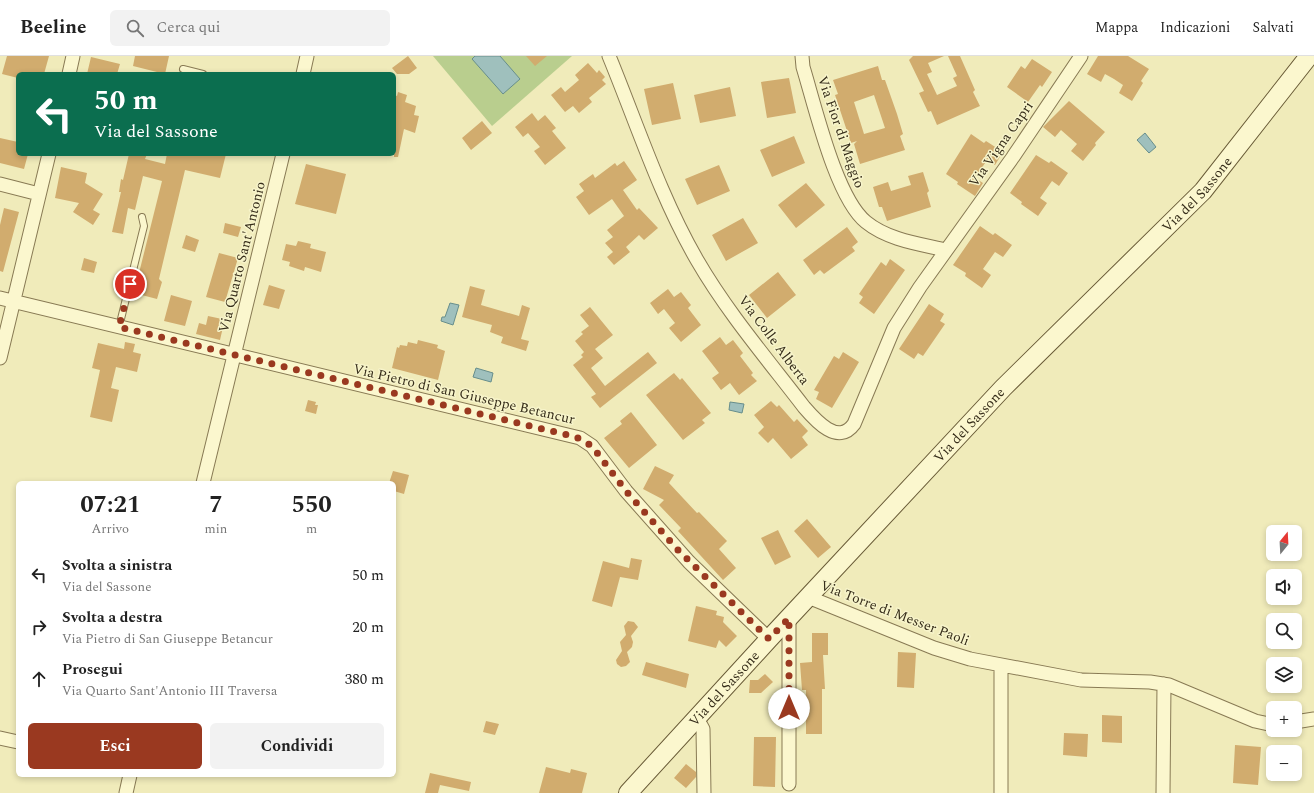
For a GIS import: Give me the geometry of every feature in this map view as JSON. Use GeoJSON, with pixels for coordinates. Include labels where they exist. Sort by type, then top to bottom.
{"type":"FeatureCollection","features":[{"type":"Feature","properties":{"kind":"main road","name":"Via del Sassone"},"geometry":{"type":"LineString","coordinates":[[633,791],[769,639],[1003,388],[1204,191],[1306,58]]}},
{"type":"Feature","properties":{"kind":"street"},"geometry":{"type":"LineString","coordinates":[[69,72],[73,56]]}},
{"type":"Feature","properties":{"kind":"street"},"geometry":{"type":"LineString","coordinates":[[303,72],[307,56]]}},
{"type":"Feature","properties":{"kind":"street","name":"Via Colle Alberta"},"geometry":{"type":"LineString","coordinates":[[609,56],[655,172],[700,266],[800,402],[815,420],[826,429],[842,432],[849,430],[854,424],[894,328],[946,250]]}},
{"type":"Feature","properties":{"kind":"street","name":"Via Fior di Maggio"},"geometry":{"type":"LineString","coordinates":[[802,56],[803,67],[833,165],[852,208],[866,222],[881,231],[915,243],[946,250]]}},
{"type":"Feature","properties":{"kind":"street","name":"Via Vigna Capri"},"geometry":{"type":"LineString","coordinates":[[946,250],[1013,157],[1081,56]]}},
{"type":"Feature","properties":{"kind":"street"},"geometry":{"type":"LineString","coordinates":[[0,358],[48,156]]}},
{"type":"Feature","properties":{"kind":"street","name":"Via Quarto Sant'Antonio"},"geometry":{"type":"LineString","coordinates":[[203,481],[283,156]]}},
{"type":"Feature","properties":{"kind":"street"},"geometry":{"type":"LineString","coordinates":[[0,184],[39,194]]}},
{"type":"Feature","properties":{"kind":"street","name":"Via Pietro di San Giuseppe Betancur"},"geometry":{"type":"LineString","coordinates":[[0,298],[234,356],[568,435],[584,441],[592,446],[626,491],[681,553],[769,639]]}},
{"type":"Feature","properties":{"kind":"street","name":"Via Torre di Messer Paoli"},"geometry":{"type":"LineString","coordinates":[[808,597],[943,651],[970,659],[1081,680],[1164,684],[1183,690],[1256,721],[1266,723]]}},
{"type":"Feature","properties":{"kind":"street"},"geometry":{"type":"LineString","coordinates":[[789,618],[789,784]]}},
{"type":"Feature","properties":{"kind":"street"},"geometry":{"type":"LineString","coordinates":[[1001,665],[1001,793]]}},
{"type":"Feature","properties":{"kind":"street"},"geometry":{"type":"LineString","coordinates":[[1163,793],[1164,684]]}},
{"type":"Feature","properties":{"kind":"street"},"geometry":{"type":"LineString","coordinates":[[697,718],[703,729],[704,793]]}},
{"type":"Feature","properties":{"kind":"street"},"geometry":{"type":"LineString","coordinates":[[1302,721],[1314,719]]}},
{"type":"Feature","properties":{"kind":"street"},"geometry":{"type":"LineString","coordinates":[[0,738],[16,742]]}},
{"type":"Feature","properties":{"kind":"street"},"geometry":{"type":"LineString","coordinates":[[126,793],[130,777]]}},
{"type":"Feature","properties":{"kind":"lane"},"geometry":{"type":"LineString","coordinates":[[183,69],[195,72]]}},
{"type":"Feature","properties":{"kind":"lane"},"geometry":{"type":"LineString","coordinates":[[119,327],[144,226],[142,217]]}},
{"type":"Feature","properties":{"kind":"green space"},"geometry":{"type":"Polygon","coordinates":[[[433,56],[572,56],[492,126],[433,56]]]}},
{"type":"Feature","properties":{"kind":"water"},"geometry":{"type":"Polygon","coordinates":[[[475,56],[500,56],[520,79],[503,94],[472,59],[475,56]]]}},
{"type":"Feature","properties":{"kind":"water"},"geometry":{"type":"Polygon","coordinates":[[[1145,133],[1156,147],[1149,153],[1137,140],[1145,133]]]}},
{"type":"Feature","properties":{"kind":"water"},"geometry":{"type":"Polygon","coordinates":[[[450,303],[459,305],[453,325],[441,321],[442,317],[445,317],[450,303]]]}},
{"type":"Feature","properties":{"kind":"water"},"geometry":{"type":"Polygon","coordinates":[[[476,368],[493,373],[491,382],[473,377],[476,368]]]}},
{"type":"Feature","properties":{"kind":"water"},"geometry":{"type":"Polygon","coordinates":[[[730,402],[744,404],[742,413],[729,410],[730,402]]]}},
{"type":"Feature","properties":{"kind":"building"},"geometry":{"type":"Polygon","coordinates":[[[7,56],[49,56],[45,72],[16,72],[16,78],[2,74],[7,56]]]}},
{"type":"Feature","properties":{"kind":"building"},"geometry":{"type":"Polygon","coordinates":[[[135,56],[169,56],[165,72],[157,72],[133,66],[135,56]]]}},
{"type":"Feature","properties":{"kind":"building"},"geometry":{"type":"Polygon","coordinates":[[[408,56],[417,68],[409,74],[397,74],[392,68],[408,56]]]}},
{"type":"Feature","properties":{"kind":"building"},"geometry":{"type":"Polygon","coordinates":[[[526,56],[547,56],[535,66],[526,56]]]}},
{"type":"Feature","properties":{"kind":"building"},"geometry":{"type":"Polygon","coordinates":[[[913,56],[944,56],[928,63],[932,72],[927,74],[937,95],[957,86],[953,78],[957,76],[948,56],[960,56],[975,90],[973,92],[980,106],[937,125],[931,111],[928,112],[919,93],[924,91],[909,60],[913,56]]]}},
{"type":"Feature","properties":{"kind":"building"},"geometry":{"type":"Polygon","coordinates":[[[1098,56],[1128,56],[1149,69],[1141,81],[1143,83],[1132,101],[1119,93],[1123,85],[1114,79],[1105,74],[1101,82],[1087,74],[1098,56]]]}},
{"type":"Feature","properties":{"kind":"building"},"geometry":{"type":"Polygon","coordinates":[[[91,57],[120,64],[118,72],[87,72],[91,57]]]}},
{"type":"Feature","properties":{"kind":"building"},"geometry":{"type":"Polygon","coordinates":[[[1032,59],[1052,72],[1042,87],[1040,85],[1028,102],[1007,87],[1021,66],[1025,69],[1032,59]]]}},
{"type":"Feature","properties":{"kind":"building"},"geometry":{"type":"Polygon","coordinates":[[[588,63],[597,73],[599,70],[605,77],[602,80],[606,84],[589,98],[592,102],[579,113],[573,106],[565,112],[551,95],[561,87],[565,92],[579,80],[575,75],[588,63]]]}},
{"type":"Feature","properties":{"kind":"building"},"geometry":{"type":"Polygon","coordinates":[[[878,66],[882,80],[885,80],[897,114],[903,134],[900,136],[905,150],[860,164],[854,144],[857,141],[851,143],[835,95],[838,94],[833,80],[878,66]],[[874,95],[854,102],[864,134],[885,128],[874,95]]]}},
{"type":"Feature","properties":{"kind":"building"},"geometry":{"type":"Polygon","coordinates":[[[789,78],[796,113],[767,118],[761,82],[789,78]]]}},
{"type":"Feature","properties":{"kind":"building"},"geometry":{"type":"Polygon","coordinates":[[[673,83],[681,119],[652,125],[644,89],[673,83]]]}},
{"type":"Feature","properties":{"kind":"building"},"geometry":{"type":"Polygon","coordinates":[[[730,87],[736,116],[700,123],[694,95],[730,87]]]}},
{"type":"Feature","properties":{"kind":"building"},"geometry":{"type":"Polygon","coordinates":[[[398,92],[407,95],[405,102],[416,106],[414,115],[419,116],[415,133],[404,129],[398,157],[394,157],[396,156],[398,92]]]}},
{"type":"Feature","properties":{"kind":"building"},"geometry":{"type":"Polygon","coordinates":[[[1069,101],[1105,132],[1095,143],[1096,145],[1083,161],[1071,151],[1077,144],[1061,130],[1055,137],[1043,127],[1069,101]]]}},
{"type":"Feature","properties":{"kind":"building"},"geometry":{"type":"Polygon","coordinates":[[[532,113],[538,121],[545,115],[556,128],[552,131],[566,148],[545,165],[534,151],[540,147],[528,133],[523,137],[515,127],[532,113]]]}},
{"type":"Feature","properties":{"kind":"building"},"geometry":{"type":"Polygon","coordinates":[[[482,121],[492,133],[471,150],[462,138],[482,121]]]}},
{"type":"Feature","properties":{"kind":"building"},"geometry":{"type":"Polygon","coordinates":[[[971,134],[984,143],[986,141],[1003,152],[995,165],[987,160],[975,178],[983,183],[975,196],[957,184],[958,182],[946,174],[971,134]]]}},
{"type":"Feature","properties":{"kind":"building"},"geometry":{"type":"Polygon","coordinates":[[[794,136],[805,163],[772,177],[760,150],[794,136]]]}},
{"type":"Feature","properties":{"kind":"building"},"geometry":{"type":"Polygon","coordinates":[[[0,138],[16,142],[16,156],[27,156],[24,169],[0,163],[0,138]]]}},
{"type":"Feature","properties":{"kind":"building"},"geometry":{"type":"Polygon","coordinates":[[[1036,155],[1049,163],[1051,161],[1068,173],[1059,186],[1052,181],[1040,198],[1047,203],[1038,216],[1021,204],[1022,202],[1010,193],[1036,155]]]}},
{"type":"Feature","properties":{"kind":"building"},"geometry":{"type":"Polygon","coordinates":[[[129,156],[146,156],[145,159],[165,164],[167,156],[226,156],[220,178],[185,170],[159,279],[162,282],[157,299],[134,293],[162,181],[143,176],[135,210],[128,208],[123,234],[112,232],[121,192],[119,192],[121,179],[123,180],[129,156]]]}},
{"type":"Feature","properties":{"kind":"building"},"geometry":{"type":"Polygon","coordinates":[[[624,161],[637,180],[623,190],[637,210],[639,208],[658,228],[644,240],[639,235],[626,247],[630,252],[614,265],[607,257],[613,252],[605,243],[613,237],[607,230],[624,216],[612,199],[589,215],[576,197],[584,191],[579,184],[593,174],[595,178],[615,163],[617,166],[624,161]]]}},
{"type":"Feature","properties":{"kind":"building"},"geometry":{"type":"Polygon","coordinates":[[[306,164],[346,174],[336,214],[295,204],[306,164]]]}},
{"type":"Feature","properties":{"kind":"building"},"geometry":{"type":"Polygon","coordinates":[[[719,165],[730,191],[697,205],[685,179],[719,165]]]}},
{"type":"Feature","properties":{"kind":"building"},"geometry":{"type":"Polygon","coordinates":[[[61,167],[87,173],[85,183],[103,194],[93,210],[100,214],[93,225],[73,212],[79,203],[55,198],[61,167]]]}},
{"type":"Feature","properties":{"kind":"building"},"geometry":{"type":"Polygon","coordinates":[[[923,172],[929,191],[927,193],[931,207],[887,221],[882,207],[879,207],[873,187],[888,182],[891,191],[911,185],[908,176],[923,172]]]}},
{"type":"Feature","properties":{"kind":"building"},"geometry":{"type":"Polygon","coordinates":[[[806,183],[825,205],[796,228],[778,205],[806,183]]]}},
{"type":"Feature","properties":{"kind":"building"},"geometry":{"type":"Polygon","coordinates":[[[4,208],[19,212],[3,272],[0,271],[0,225],[4,208]]]}},
{"type":"Feature","properties":{"kind":"building"},"geometry":{"type":"Polygon","coordinates":[[[743,218],[758,243],[726,261],[712,235],[743,218]]]}},
{"type":"Feature","properties":{"kind":"building"},"geometry":{"type":"Polygon","coordinates":[[[225,223],[241,227],[238,237],[223,233],[225,223]]]}},
{"type":"Feature","properties":{"kind":"building"},"geometry":{"type":"Polygon","coordinates":[[[980,226],[993,235],[995,233],[1012,245],[1003,257],[995,252],[983,269],[991,275],[982,288],[965,276],[966,273],[953,265],[980,226]]]}},
{"type":"Feature","properties":{"kind":"building"},"geometry":{"type":"Polygon","coordinates":[[[847,227],[858,242],[852,247],[855,251],[824,274],[820,270],[814,275],[803,260],[847,227]]]}},
{"type":"Feature","properties":{"kind":"building"},"geometry":{"type":"Polygon","coordinates":[[[186,235],[199,240],[195,252],[182,248],[186,235]]]}},
{"type":"Feature","properties":{"kind":"building"},"geometry":{"type":"Polygon","coordinates":[[[298,241],[311,244],[310,248],[326,252],[321,272],[305,267],[304,271],[289,266],[290,262],[282,260],[286,244],[296,246],[298,241]]]}},
{"type":"Feature","properties":{"kind":"building"},"geometry":{"type":"Polygon","coordinates":[[[219,253],[238,258],[225,302],[206,297],[219,253]]]}},
{"type":"Feature","properties":{"kind":"building"},"geometry":{"type":"Polygon","coordinates":[[[84,258],[97,262],[94,273],[81,270],[84,258]]]}},
{"type":"Feature","properties":{"kind":"building"},"geometry":{"type":"Polygon","coordinates":[[[890,259],[905,270],[874,314],[859,303],[863,297],[859,294],[881,262],[886,266],[890,259]]]}},
{"type":"Feature","properties":{"kind":"building"},"geometry":{"type":"Polygon","coordinates":[[[778,272],[796,295],[767,318],[749,295],[778,272]]]}},
{"type":"Feature","properties":{"kind":"building"},"geometry":{"type":"Polygon","coordinates":[[[269,285],[285,290],[279,309],[263,305],[269,285]]]}},
{"type":"Feature","properties":{"kind":"building"},"geometry":{"type":"Polygon","coordinates":[[[470,286],[485,290],[481,305],[519,316],[522,305],[530,308],[521,339],[529,341],[526,351],[501,343],[503,337],[490,332],[492,325],[462,317],[470,286]]]}},
{"type":"Feature","properties":{"kind":"building"},"geometry":{"type":"Polygon","coordinates":[[[668,289],[674,297],[681,292],[691,305],[688,308],[701,325],[681,342],[669,328],[675,323],[664,309],[658,314],[650,303],[668,289]]]}},
{"type":"Feature","properties":{"kind":"building"},"geometry":{"type":"Polygon","coordinates":[[[171,295],[192,301],[185,326],[164,321],[171,295]]]}},
{"type":"Feature","properties":{"kind":"building"},"geometry":{"type":"Polygon","coordinates":[[[929,304],[944,314],[940,321],[945,324],[923,356],[918,353],[914,359],[899,349],[929,304]]]}},
{"type":"Feature","properties":{"kind":"building"},"geometry":{"type":"Polygon","coordinates":[[[590,307],[613,335],[595,349],[603,358],[591,368],[605,386],[648,352],[657,363],[600,408],[591,397],[596,394],[573,365],[583,357],[581,355],[584,352],[575,341],[583,334],[581,332],[589,326],[580,315],[590,307]]]}},
{"type":"Feature","properties":{"kind":"building"},"geometry":{"type":"Polygon","coordinates":[[[208,316],[222,319],[220,326],[223,327],[220,340],[196,334],[199,323],[206,325],[208,316]]]}},
{"type":"Feature","properties":{"kind":"building"},"geometry":{"type":"Polygon","coordinates":[[[720,337],[726,345],[733,340],[743,353],[740,356],[753,373],[751,375],[757,381],[739,395],[730,383],[721,390],[712,378],[719,373],[702,351],[720,337]]]}},
{"type":"Feature","properties":{"kind":"building"},"geometry":{"type":"Polygon","coordinates":[[[418,340],[438,345],[437,348],[445,351],[438,380],[392,368],[397,347],[399,348],[400,345],[407,346],[408,342],[417,344],[418,340]]]}},
{"type":"Feature","properties":{"kind":"building"},"geometry":{"type":"Polygon","coordinates":[[[125,342],[135,344],[133,352],[141,354],[137,372],[116,367],[111,388],[119,390],[112,422],[90,417],[100,370],[92,368],[98,343],[124,349],[125,342]]]}},
{"type":"Feature","properties":{"kind":"building"},"geometry":{"type":"Polygon","coordinates":[[[843,352],[859,362],[832,408],[816,399],[819,392],[814,390],[834,356],[839,359],[843,352]]]}},
{"type":"Feature","properties":{"kind":"building"},"geometry":{"type":"Polygon","coordinates":[[[674,373],[680,380],[682,378],[711,413],[702,420],[705,423],[683,440],[646,395],[674,373]]]}},
{"type":"Feature","properties":{"kind":"building"},"geometry":{"type":"Polygon","coordinates":[[[308,400],[316,402],[315,405],[318,405],[316,414],[305,411],[308,400]]]}},
{"type":"Feature","properties":{"kind":"building"},"geometry":{"type":"Polygon","coordinates":[[[771,401],[777,407],[779,405],[794,422],[797,419],[808,431],[802,437],[808,445],[791,459],[773,438],[768,443],[758,433],[764,427],[754,415],[771,401]]]}},
{"type":"Feature","properties":{"kind":"building"},"geometry":{"type":"Polygon","coordinates":[[[631,412],[657,445],[629,468],[604,438],[622,424],[620,421],[631,412]]]}},
{"type":"Feature","properties":{"kind":"building"},"geometry":{"type":"Polygon","coordinates":[[[655,466],[674,475],[669,483],[697,513],[699,512],[727,541],[719,549],[736,568],[723,580],[678,531],[681,528],[659,505],[664,500],[643,489],[655,466]]]}},
{"type":"Feature","properties":{"kind":"building"},"geometry":{"type":"Polygon","coordinates":[[[393,471],[409,475],[404,494],[396,492],[396,481],[390,481],[393,471]]]}},
{"type":"Feature","properties":{"kind":"building"},"geometry":{"type":"Polygon","coordinates":[[[807,519],[831,547],[818,558],[794,531],[807,519]]]}},
{"type":"Feature","properties":{"kind":"building"},"geometry":{"type":"Polygon","coordinates":[[[778,530],[791,557],[775,565],[761,538],[778,530]]]}},
{"type":"Feature","properties":{"kind":"building"},"geometry":{"type":"Polygon","coordinates":[[[631,558],[642,560],[638,580],[620,577],[612,607],[592,601],[603,561],[629,568],[631,558]]]}},
{"type":"Feature","properties":{"kind":"building"},"geometry":{"type":"Polygon","coordinates":[[[696,606],[717,611],[716,615],[724,617],[723,622],[737,636],[726,647],[719,640],[716,648],[688,641],[696,606]]]}},
{"type":"Feature","properties":{"kind":"building"},"geometry":{"type":"Polygon","coordinates":[[[628,621],[634,622],[638,627],[631,636],[633,642],[632,647],[627,652],[630,662],[626,666],[621,667],[617,664],[616,660],[622,651],[620,642],[626,635],[624,626],[628,621]]]}},
{"type":"Feature","properties":{"kind":"building"},"geometry":{"type":"Polygon","coordinates":[[[812,633],[828,633],[828,655],[823,655],[825,689],[822,689],[822,734],[806,734],[806,690],[802,690],[800,663],[812,662],[812,633]]]}},
{"type":"Feature","properties":{"kind":"building"},"geometry":{"type":"Polygon","coordinates":[[[898,652],[916,653],[914,688],[897,687],[898,652]]]}},
{"type":"Feature","properties":{"kind":"building"},"geometry":{"type":"Polygon","coordinates":[[[646,662],[689,674],[686,688],[642,675],[646,662]]]}},
{"type":"Feature","properties":{"kind":"building"},"geometry":{"type":"Polygon","coordinates":[[[765,674],[773,682],[761,693],[749,693],[750,680],[758,680],[765,674]]]}},
{"type":"Feature","properties":{"kind":"building"},"geometry":{"type":"Polygon","coordinates":[[[1102,715],[1122,716],[1122,743],[1102,742],[1102,715]]]}},
{"type":"Feature","properties":{"kind":"building"},"geometry":{"type":"Polygon","coordinates":[[[486,721],[499,724],[495,735],[483,732],[486,721]]]}},
{"type":"Feature","properties":{"kind":"building"},"geometry":{"type":"Polygon","coordinates":[[[1064,733],[1088,734],[1087,757],[1063,755],[1064,733]]]}},
{"type":"Feature","properties":{"kind":"building"},"geometry":{"type":"Polygon","coordinates":[[[754,737],[776,737],[775,787],[753,786],[754,737]]]}},
{"type":"Feature","properties":{"kind":"building"},"geometry":{"type":"Polygon","coordinates":[[[1235,745],[1261,747],[1258,785],[1233,783],[1235,745]]]}},
{"type":"Feature","properties":{"kind":"building"},"geometry":{"type":"Polygon","coordinates":[[[686,764],[696,772],[696,777],[686,788],[674,778],[686,764]]]}},
{"type":"Feature","properties":{"kind":"building"},"geometry":{"type":"Polygon","coordinates":[[[546,767],[570,773],[571,769],[587,773],[582,793],[539,793],[546,767]]]}},
{"type":"Feature","properties":{"kind":"building"},"geometry":{"type":"Polygon","coordinates":[[[430,773],[471,782],[469,791],[440,785],[438,793],[425,793],[430,773]]]}},
{"type":"Feature","properties":{"kind":"route"},"geometry":{"type":"LineString","coordinates":[[130,284],[119,327],[580,438],[592,446],[626,491],[689,562],[769,639],[789,618],[789,708]]}}]}
